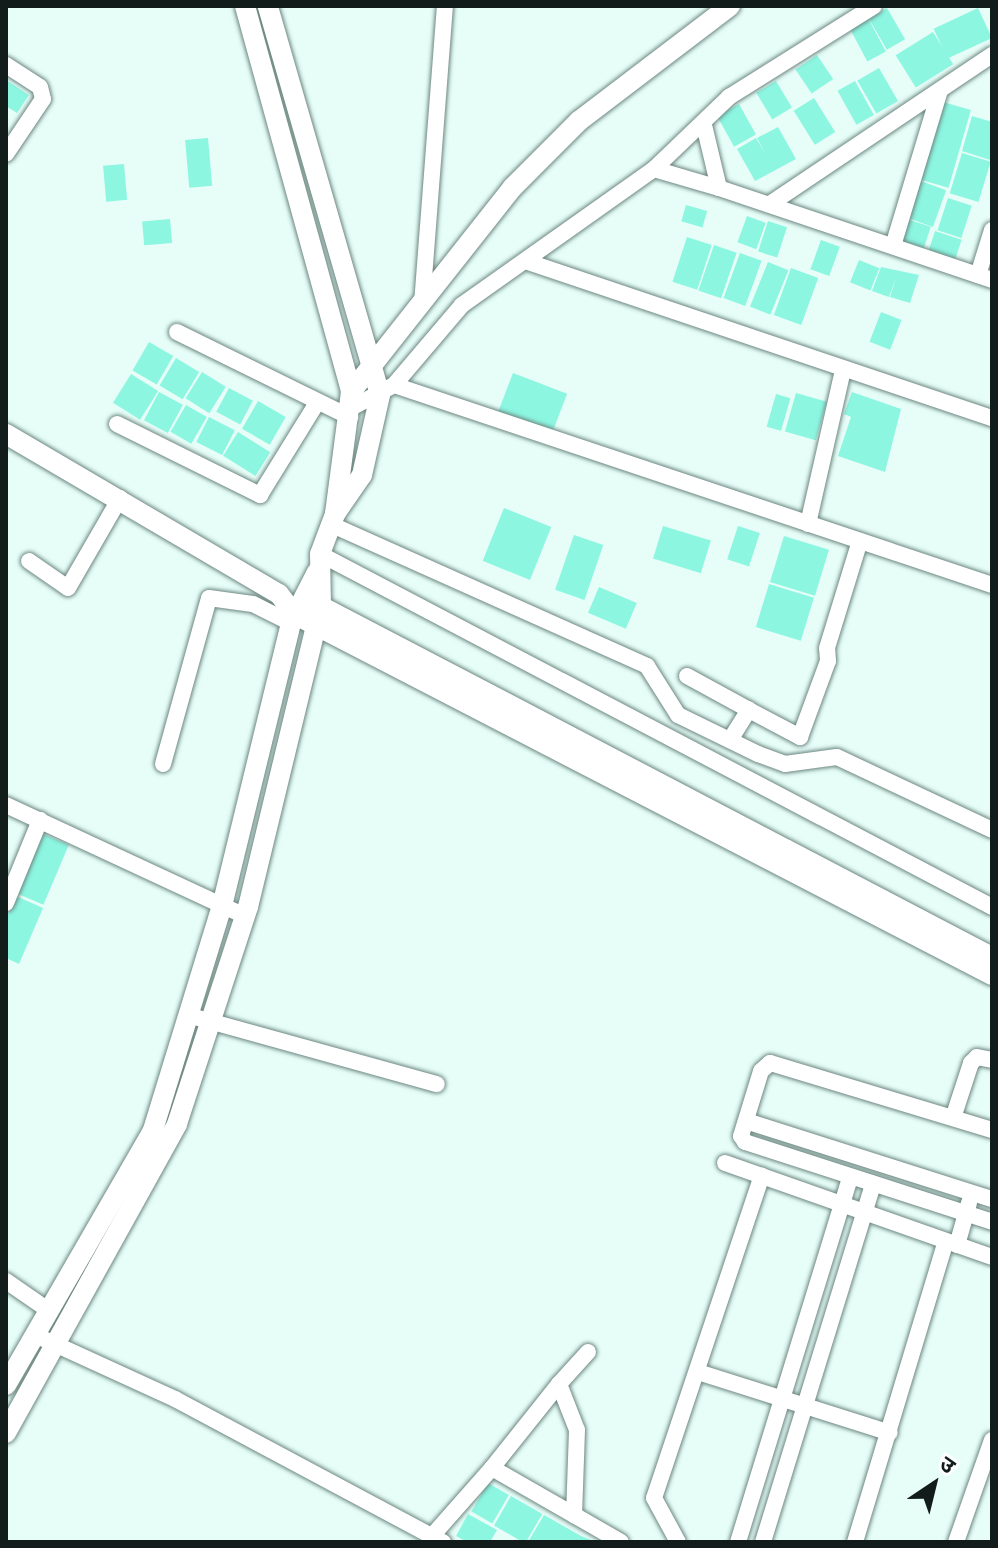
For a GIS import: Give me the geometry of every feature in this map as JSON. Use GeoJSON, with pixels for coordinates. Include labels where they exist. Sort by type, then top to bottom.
{"type":"FeatureCollection","features":[{"type":"Feature","properties":{"kind":"street"},"geometry":{"type":"LineString","coordinates":[[245,6],[351,406]]}},
{"type":"Feature","properties":{"kind":"street"},"geometry":{"type":"LineString","coordinates":[[268,6],[375,363],[387,390],[362,475],[333,519]]}},
{"type":"Feature","properties":{"kind":"street"},"geometry":{"type":"LineString","coordinates":[[422,304],[445,6]]}},
{"type":"Feature","properties":{"kind":"street"},"geometry":{"type":"LineString","coordinates":[[6,1433],[171,1140],[213,1022],[245,916],[318,616],[319,563],[333,519],[337,466],[351,406],[375,363],[513,187],[579,121],[730,6]]}},
{"type":"Feature","properties":{"kind":"street"},"geometry":{"type":"LineString","coordinates":[[177,332],[318,401],[351,406],[387,390],[462,305],[528,262],[654,169],[704,125],[729,97],[874,6]]}},
{"type":"Feature","properties":{"kind":"street"},"geometry":{"type":"LineString","coordinates":[[770,204],[992,55]]}},
{"type":"Feature","properties":{"kind":"street"},"geometry":{"type":"LineString","coordinates":[[6,65],[40,87],[43,99],[6,154]]}},
{"type":"Feature","properties":{"kind":"street"},"geometry":{"type":"LineString","coordinates":[[893,246],[940,90]]}},
{"type":"Feature","properties":{"kind":"street"},"geometry":{"type":"LineString","coordinates":[[704,125],[719,188]]}},
{"type":"Feature","properties":{"kind":"street"},"geometry":{"type":"LineString","coordinates":[[654,169],[770,204],[985,278],[992,230]]}},
{"type":"Feature","properties":{"kind":"street"},"geometry":{"type":"LineString","coordinates":[[528,262],[992,418]]}},
{"type":"Feature","properties":{"kind":"street"},"geometry":{"type":"LineString","coordinates":[[808,524],[843,370]]}},
{"type":"Feature","properties":{"kind":"street"},"geometry":{"type":"LineString","coordinates":[[387,390],[992,585]]}},
{"type":"Feature","properties":{"kind":"street"},"geometry":{"type":"LineString","coordinates":[[117,424],[260,495],[318,401]]}},
{"type":"Feature","properties":{"kind":"street"},"geometry":{"type":"LineString","coordinates":[[6,434],[120,498],[288,608]]}},
{"type":"Feature","properties":{"kind":"street"},"geometry":{"type":"LineString","coordinates":[[29,561],[68,588],[120,498]]}},
{"type":"Feature","properties":{"kind":"street"},"geometry":{"type":"LineString","coordinates":[[333,519],[647,666],[678,715],[726,738],[785,764],[828,756],[848,760],[992,830]]}},
{"type":"Feature","properties":{"kind":"street"},"geometry":{"type":"LineString","coordinates":[[687,676],[800,737],[828,661],[827,648],[860,541]]}},
{"type":"Feature","properties":{"kind":"street"},"geometry":{"type":"LineString","coordinates":[[6,1385],[153,1130],[191,1016],[222,906],[288,608],[319,563]]}},
{"type":"Feature","properties":{"kind":"street"},"geometry":{"type":"LineString","coordinates":[[319,563],[710,760],[992,907]]}},
{"type":"Feature","properties":{"kind":"street"},"geometry":{"type":"LineString","coordinates":[[163,764],[209,598],[288,608],[318,616],[992,975]]}},
{"type":"Feature","properties":{"kind":"street"},"geometry":{"type":"LineString","coordinates":[[710,760],[749,710]]}},
{"type":"Feature","properties":{"kind":"street"},"geometry":{"type":"LineString","coordinates":[[534,729],[992,957]]}},
{"type":"Feature","properties":{"kind":"street"},"geometry":{"type":"LineString","coordinates":[[6,805],[245,916]]}},
{"type":"Feature","properties":{"kind":"street"},"geometry":{"type":"LineString","coordinates":[[6,903],[40,820]]}},
{"type":"Feature","properties":{"kind":"street"},"geometry":{"type":"LineString","coordinates":[[191,1016],[437,1084]]}},
{"type":"Feature","properties":{"kind":"street"},"geometry":{"type":"LineString","coordinates":[[953,1118],[971,1063],[977,1057],[992,1060]]}},
{"type":"Feature","properties":{"kind":"street"},"geometry":{"type":"LineString","coordinates":[[992,1130],[770,1063],[761,1071],[746,1121],[745,1142],[992,1222]]}},
{"type":"Feature","properties":{"kind":"street"},"geometry":{"type":"LineString","coordinates":[[746,1121],[992,1199]]}},
{"type":"Feature","properties":{"kind":"street"},"geometry":{"type":"LineString","coordinates":[[725,1163],[992,1257]]}},
{"type":"Feature","properties":{"kind":"street"},"geometry":{"type":"LineString","coordinates":[[678,1542],[654,1498],[762,1176]]}},
{"type":"Feature","properties":{"kind":"street"},"geometry":{"type":"LineString","coordinates":[[738,1542],[850,1177]]}},
{"type":"Feature","properties":{"kind":"street"},"geometry":{"type":"LineString","coordinates":[[763,1542],[873,1184]]}},
{"type":"Feature","properties":{"kind":"street"},"geometry":{"type":"LineString","coordinates":[[855,1542],[952,1243],[972,1194]]}},
{"type":"Feature","properties":{"kind":"street"},"geometry":{"type":"LineString","coordinates":[[6,1281],[48,1310]]}},
{"type":"Feature","properties":{"kind":"street"},"geometry":{"type":"LineString","coordinates":[[36,1334],[57,1347],[175,1399],[437,1540],[559,1384],[588,1352]]}},
{"type":"Feature","properties":{"kind":"street"},"geometry":{"type":"LineString","coordinates":[[698,1372],[890,1433]]}},
{"type":"Feature","properties":{"kind":"street"},"geometry":{"type":"LineString","coordinates":[[559,1384],[577,1430],[574,1515]]}},
{"type":"Feature","properties":{"kind":"street"},"geometry":{"type":"LineString","coordinates":[[956,1542],[992,1440]]}},
{"type":"Feature","properties":{"kind":"street"},"geometry":{"type":"LineString","coordinates":[[492,1468],[621,1542]]}},
{"type":"Feature","properties":{"kind":"building"},"geometry":{"type":"Polygon","coordinates":[[[887,8],[905,39],[887,50],[869,18],[887,8]]]}},
{"type":"Feature","properties":{"kind":"building"},"geometry":{"type":"Polygon","coordinates":[[[978,8],[992,38],[948,59],[934,29],[978,8]]]}},
{"type":"Feature","properties":{"kind":"building"},"geometry":{"type":"Polygon","coordinates":[[[868,18],[886,52],[867,61],[849,28],[868,18]]]}},
{"type":"Feature","properties":{"kind":"building"},"geometry":{"type":"Polygon","coordinates":[[[933,32],[953,64],[916,88],[896,55],[933,32]]]}},
{"type":"Feature","properties":{"kind":"building"},"geometry":{"type":"Polygon","coordinates":[[[817,55],[833,79],[812,94],[795,70],[817,55]]]}},
{"type":"Feature","properties":{"kind":"building"},"geometry":{"type":"Polygon","coordinates":[[[879,68],[898,101],[876,113],[857,80],[879,68]]]}},
{"type":"Feature","properties":{"kind":"building"},"geometry":{"type":"Polygon","coordinates":[[[6,80],[29,95],[17,113],[6,106],[6,80]]]}},
{"type":"Feature","properties":{"kind":"building"},"geometry":{"type":"Polygon","coordinates":[[[776,81],[792,108],[772,119],[756,93],[776,81]]]}},
{"type":"Feature","properties":{"kind":"building"},"geometry":{"type":"Polygon","coordinates":[[[855,81],[874,115],[856,125],[838,91],[855,81]]]}},
{"type":"Feature","properties":{"kind":"building"},"geometry":{"type":"Polygon","coordinates":[[[814,98],[835,132],[815,145],[794,111],[814,98]]]}},
{"type":"Feature","properties":{"kind":"building"},"geometry":{"type":"Polygon","coordinates":[[[943,102],[971,110],[949,188],[921,180],[943,102]]]}},
{"type":"Feature","properties":{"kind":"building"},"geometry":{"type":"Polygon","coordinates":[[[739,104],[756,135],[734,147],[717,116],[739,104]]]}},
{"type":"Feature","properties":{"kind":"building"},"geometry":{"type":"Polygon","coordinates":[[[972,116],[992,122],[990,160],[962,151],[972,116]]]}},
{"type":"Feature","properties":{"kind":"building"},"geometry":{"type":"Polygon","coordinates":[[[778,127],[796,159],[755,181],[737,149],[756,138],[766,155],[757,138],[778,127]]]}},
{"type":"Feature","properties":{"kind":"building"},"geometry":{"type":"Polygon","coordinates":[[[208,138],[212,186],[189,188],[185,140],[208,138]]]}},
{"type":"Feature","properties":{"kind":"building"},"geometry":{"type":"Polygon","coordinates":[[[962,153],[991,162],[978,202],[950,193],[962,153]]]}},
{"type":"Feature","properties":{"kind":"building"},"geometry":{"type":"Polygon","coordinates":[[[124,164],[127,200],[106,202],[103,166],[124,164]]]}},
{"type":"Feature","properties":{"kind":"building"},"geometry":{"type":"Polygon","coordinates":[[[918,180],[946,190],[933,227],[905,217],[918,180]]]}},
{"type":"Feature","properties":{"kind":"building"},"geometry":{"type":"Polygon","coordinates":[[[948,198],[972,206],[961,238],[937,230],[948,198]]]}},
{"type":"Feature","properties":{"kind":"building"},"geometry":{"type":"Polygon","coordinates":[[[686,205],[707,211],[702,227],[681,221],[686,205]]]}},
{"type":"Feature","properties":{"kind":"building"},"geometry":{"type":"Polygon","coordinates":[[[747,216],[766,223],[756,249],[737,242],[747,216]]]}},
{"type":"Feature","properties":{"kind":"building"},"geometry":{"type":"Polygon","coordinates":[[[170,219],[172,243],[144,245],[142,221],[170,219]]]}},
{"type":"Feature","properties":{"kind":"building"},"geometry":{"type":"Polygon","coordinates":[[[907,219],[931,227],[923,251],[899,244],[907,219]]]}},
{"type":"Feature","properties":{"kind":"building"},"geometry":{"type":"Polygon","coordinates":[[[768,221],[787,227],[777,258],[758,251],[768,221]]]}},
{"type":"Feature","properties":{"kind":"building"},"geometry":{"type":"Polygon","coordinates":[[[935,231],[962,240],[955,261],[928,252],[935,231]]]}},
{"type":"Feature","properties":{"kind":"building"},"geometry":{"type":"Polygon","coordinates":[[[687,237],[712,245],[697,290],[672,282],[687,237]]]}},
{"type":"Feature","properties":{"kind":"building"},"geometry":{"type":"Polygon","coordinates":[[[821,240],[840,247],[829,276],[810,269],[821,240]]]}},
{"type":"Feature","properties":{"kind":"building"},"geometry":{"type":"Polygon","coordinates":[[[714,245],[737,253],[721,298],[698,290],[714,245]]]}},
{"type":"Feature","properties":{"kind":"building"},"geometry":{"type":"Polygon","coordinates":[[[740,253],[762,261],[745,306],[724,298],[740,253]]]}},
{"type":"Feature","properties":{"kind":"building"},"geometry":{"type":"Polygon","coordinates":[[[859,260],[879,268],[870,290],[850,282],[859,260]]]}},
{"type":"Feature","properties":{"kind":"building"},"geometry":{"type":"Polygon","coordinates":[[[768,262],[788,270],[770,315],[750,307],[768,262]]]}},
{"type":"Feature","properties":{"kind":"building"},"geometry":{"type":"Polygon","coordinates":[[[881,267],[919,275],[910,303],[890,297],[896,278],[889,297],[872,291],[881,267]]]}},
{"type":"Feature","properties":{"kind":"building"},"geometry":{"type":"Polygon","coordinates":[[[791,268],[818,278],[801,325],[774,315],[791,268]]]}},
{"type":"Feature","properties":{"kind":"building"},"geometry":{"type":"Polygon","coordinates":[[[881,312],[902,320],[890,350],[870,342],[881,312]]]}},
{"type":"Feature","properties":{"kind":"building"},"geometry":{"type":"Polygon","coordinates":[[[149,342],[173,356],[157,385],[132,371],[149,342]]]}},
{"type":"Feature","properties":{"kind":"building"},"geometry":{"type":"Polygon","coordinates":[[[176,358],[199,372],[183,399],[160,385],[176,358]]]}},
{"type":"Feature","properties":{"kind":"building"},"geometry":{"type":"Polygon","coordinates":[[[202,372],[226,387],[209,413],[186,398],[202,372]]]}},
{"type":"Feature","properties":{"kind":"building"},"geometry":{"type":"Polygon","coordinates":[[[513,373],[567,394],[552,434],[498,413],[513,373]]]}},
{"type":"Feature","properties":{"kind":"building"},"geometry":{"type":"Polygon","coordinates":[[[131,374],[158,391],[140,420],[113,403],[131,374]]]}},
{"type":"Feature","properties":{"kind":"building"},"geometry":{"type":"Polygon","coordinates":[[[229,388],[253,401],[240,425],[216,412],[229,388]]]}},
{"type":"Feature","properties":{"kind":"building"},"geometry":{"type":"Polygon","coordinates":[[[159,392],[183,405],[168,433],[144,420],[159,392]]]}},
{"type":"Feature","properties":{"kind":"building"},"geometry":{"type":"Polygon","coordinates":[[[852,392],[901,409],[885,472],[838,456],[851,417],[844,414],[852,392]]]}},
{"type":"Feature","properties":{"kind":"building"},"geometry":{"type":"Polygon","coordinates":[[[796,393],[827,402],[816,440],[785,431],[796,393]]]}},
{"type":"Feature","properties":{"kind":"building"},"geometry":{"type":"Polygon","coordinates":[[[776,394],[790,398],[781,431],[767,427],[776,394]]]}},
{"type":"Feature","properties":{"kind":"building"},"geometry":{"type":"Polygon","coordinates":[[[258,401],[286,417],[270,445],[242,429],[258,401]]]}},
{"type":"Feature","properties":{"kind":"building"},"geometry":{"type":"Polygon","coordinates":[[[186,405],[207,417],[191,444],[170,432],[186,405]]]}},
{"type":"Feature","properties":{"kind":"building"},"geometry":{"type":"Polygon","coordinates":[[[209,417],[235,430],[222,455],[196,442],[209,417]]]}},
{"type":"Feature","properties":{"kind":"building"},"geometry":{"type":"Polygon","coordinates":[[[238,432],[270,452],[255,476],[223,456],[238,432]]]}},
{"type":"Feature","properties":{"kind":"building"},"geometry":{"type":"Polygon","coordinates":[[[504,508],[551,527],[530,580],[483,561],[504,508]]]}},
{"type":"Feature","properties":{"kind":"building"},"geometry":{"type":"Polygon","coordinates":[[[663,526],[711,541],[701,573],[653,559],[663,526]]]}},
{"type":"Feature","properties":{"kind":"building"},"geometry":{"type":"Polygon","coordinates":[[[738,526],[760,533],[749,566],[727,559],[738,526]]]}},
{"type":"Feature","properties":{"kind":"building"},"geometry":{"type":"Polygon","coordinates":[[[574,535],[603,545],[584,600],[555,590],[574,535]]]}},
{"type":"Feature","properties":{"kind":"building"},"geometry":{"type":"Polygon","coordinates":[[[784,536],[829,550],[815,596],[770,582],[784,536]]]}},
{"type":"Feature","properties":{"kind":"building"},"geometry":{"type":"Polygon","coordinates":[[[769,584],[814,598],[801,641],[756,627],[769,584]]]}},
{"type":"Feature","properties":{"kind":"building"},"geometry":{"type":"Polygon","coordinates":[[[599,587],[637,603],[626,629],[588,613],[599,587]]]}},
{"type":"Feature","properties":{"kind":"building"},"geometry":{"type":"Polygon","coordinates":[[[43,834],[69,845],[43,905],[18,894],[43,834]]]}},
{"type":"Feature","properties":{"kind":"building"},"geometry":{"type":"Polygon","coordinates":[[[16,896],[43,908],[19,964],[6,958],[6,919],[16,896]]]}},
{"type":"Feature","properties":{"kind":"building"},"geometry":{"type":"Polygon","coordinates":[[[488,1483],[509,1495],[492,1524],[472,1512],[488,1483]]]}},
{"type":"Feature","properties":{"kind":"building"},"geometry":{"type":"Polygon","coordinates":[[[511,1496],[542,1514],[526,1542],[494,1525],[511,1496]]]}},
{"type":"Feature","properties":{"kind":"building"},"geometry":{"type":"Polygon","coordinates":[[[468,1514],[497,1530],[490,1542],[467,1542],[456,1536],[468,1514]]]}},
{"type":"Feature","properties":{"kind":"building"},"geometry":{"type":"Polygon","coordinates":[[[544,1515],[581,1536],[596,1542],[528,1542],[544,1515]]]}}]}
